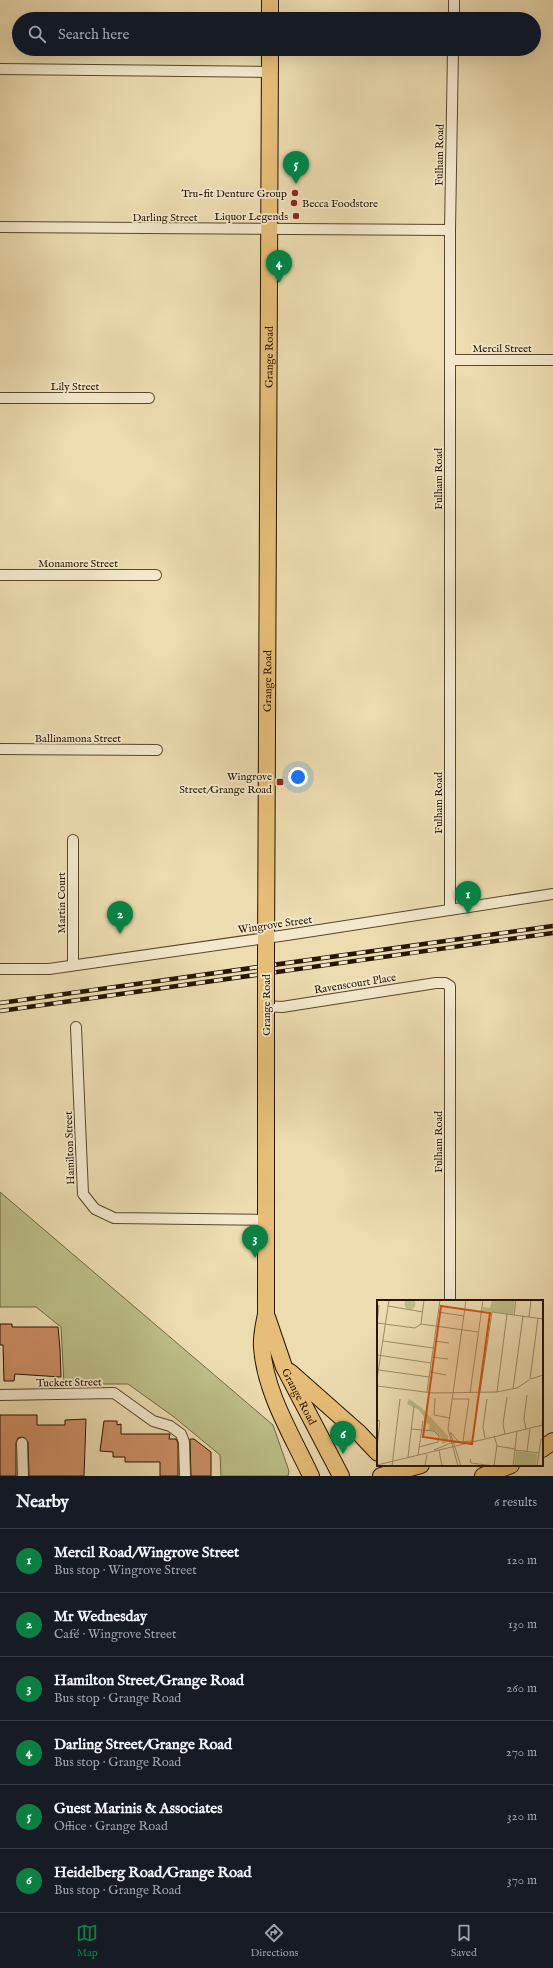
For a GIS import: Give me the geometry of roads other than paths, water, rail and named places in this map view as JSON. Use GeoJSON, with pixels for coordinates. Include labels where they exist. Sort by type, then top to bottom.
{"type":"FeatureCollection","features":[{"type":"Feature","properties":{"kind":"main road"},"geometry":{"type":"LineString","coordinates":[[270,0],[270,12]]}},
{"type":"Feature","properties":{"kind":"main road","name":"Grange Road"},"geometry":{"type":"LineString","coordinates":[[270,56],[266,938],[267,1220],[266,1314],[262,1334],[262,1348],[272,1392],[311,1476]]}},
{"type":"Feature","properties":{"kind":"main road","name":"Grange Road"},"geometry":{"type":"LineString","coordinates":[[266,1314],[284,1367],[341,1476]]}},
{"type":"Feature","properties":{"kind":"main road"},"geometry":{"type":"LineString","coordinates":[[284,1367],[362,1436],[377,1452]]}},
{"type":"Feature","properties":{"kind":"main road"},"geometry":{"type":"LineString","coordinates":[[543,1448],[553,1440]]}},
{"type":"Feature","properties":{"kind":"main road"},"geometry":{"type":"LineString","coordinates":[[381,1476],[397,1468],[413,1466]]}},
{"type":"Feature","properties":{"kind":"main road"},"geometry":{"type":"LineString","coordinates":[[483,1476],[508,1466]]}},
{"type":"Feature","properties":{"kind":"street"},"geometry":{"type":"LineString","coordinates":[[454,0],[454,12]]}},
{"type":"Feature","properties":{"kind":"street","name":"Fulham Road"},"geometry":{"type":"LineString","coordinates":[[450,910],[450,230],[453,56]]}},
{"type":"Feature","properties":{"kind":"street"},"geometry":{"type":"LineString","coordinates":[[0,69],[270,72]]}},
{"type":"Feature","properties":{"kind":"street","name":"Darling Street"},"geometry":{"type":"LineString","coordinates":[[0,227],[269,230],[450,230]]}},
{"type":"Feature","properties":{"kind":"street","name":"Mercil Street"},"geometry":{"type":"LineString","coordinates":[[450,360],[553,360]]}},
{"type":"Feature","properties":{"kind":"street","name":"Lily Street"},"geometry":{"type":"LineString","coordinates":[[0,398],[149,398]]}},
{"type":"Feature","properties":{"kind":"street","name":"Monamore Street"},"geometry":{"type":"LineString","coordinates":[[0,575],[156,575]]}},
{"type":"Feature","properties":{"kind":"street","name":"Ballinamona Street"},"geometry":{"type":"LineString","coordinates":[[0,749],[157,750]]}},
{"type":"Feature","properties":{"kind":"street","name":"Martin Court"},"geometry":{"type":"LineString","coordinates":[[73,840],[73,965]]}},
{"type":"Feature","properties":{"kind":"street","name":"Wingrove Street"},"geometry":{"type":"LineString","coordinates":[[0,969],[49,969],[266,938],[553,894]]}},
{"type":"Feature","properties":{"kind":"street","name":"Ravenscourt Place"},"geometry":{"type":"LineString","coordinates":[[266,1005],[282,1006],[436,983],[447,984]]}},
{"type":"Feature","properties":{"kind":"street","name":"Fulham Road"},"geometry":{"type":"LineString","coordinates":[[447,984],[451,990],[450,1300]]}},
{"type":"Feature","properties":{"kind":"street","name":"Hamilton Street"},"geometry":{"type":"LineString","coordinates":[[76,1027],[83,1194],[95,1209],[114,1218],[267,1220]]}},
{"type":"Feature","properties":{"kind":"street","name":"Tuckett Street"},"geometry":{"type":"LineString","coordinates":[[0,1395],[114,1393],[153,1420],[170,1426],[181,1434],[184,1442],[184,1476]]}},
{"type":"Feature","properties":{"kind":"street"},"geometry":{"type":"LineString","coordinates":[[22,1443],[23,1476]]}},
{"type":"Feature","properties":{"kind":"railway"},"geometry":{"type":"LineString","coordinates":[[0,1003],[553,926]]}},
{"type":"Feature","properties":{"kind":"railway"},"geometry":{"type":"LineString","coordinates":[[0,1011],[553,933]]}},
{"type":"Feature","properties":{"kind":"place","name":"Guest Marinis & Associates"},"geometry":{"type":"Point","coordinates":[296,184]}},
{"type":"Feature","properties":{"kind":"place","name":"Tru-fit Denture Group"},"geometry":{"type":"Point","coordinates":[295,193]}},
{"type":"Feature","properties":{"kind":"place","name":"Becca Foodstore"},"geometry":{"type":"Point","coordinates":[294,203]}},
{"type":"Feature","properties":{"kind":"place","name":"Liquor Legends"},"geometry":{"type":"Point","coordinates":[296,216]}},
{"type":"Feature","properties":{"kind":"place","name":"Darling Street/Grange Road"},"geometry":{"type":"Point","coordinates":[279,283]}},
{"type":"Feature","properties":{"kind":"place","name":"Wingrove Street/Grange Road"},"geometry":{"type":"Point","coordinates":[280,782]}},
{"type":"Feature","properties":{"kind":"place","name":"Mercil Road/Wingrove Street"},"geometry":{"type":"Point","coordinates":[468,914]}},
{"type":"Feature","properties":{"kind":"place","name":"Mr Wednesday"},"geometry":{"type":"Point","coordinates":[120,934]}},
{"type":"Feature","properties":{"kind":"place","name":"Hamilton Street/Grange Road"},"geometry":{"type":"Point","coordinates":[255,1258]}},
{"type":"Feature","properties":{"kind":"place","name":"Heidelberg Road/Grange Road"},"geometry":{"type":"Point","coordinates":[343,1454]}}]}
